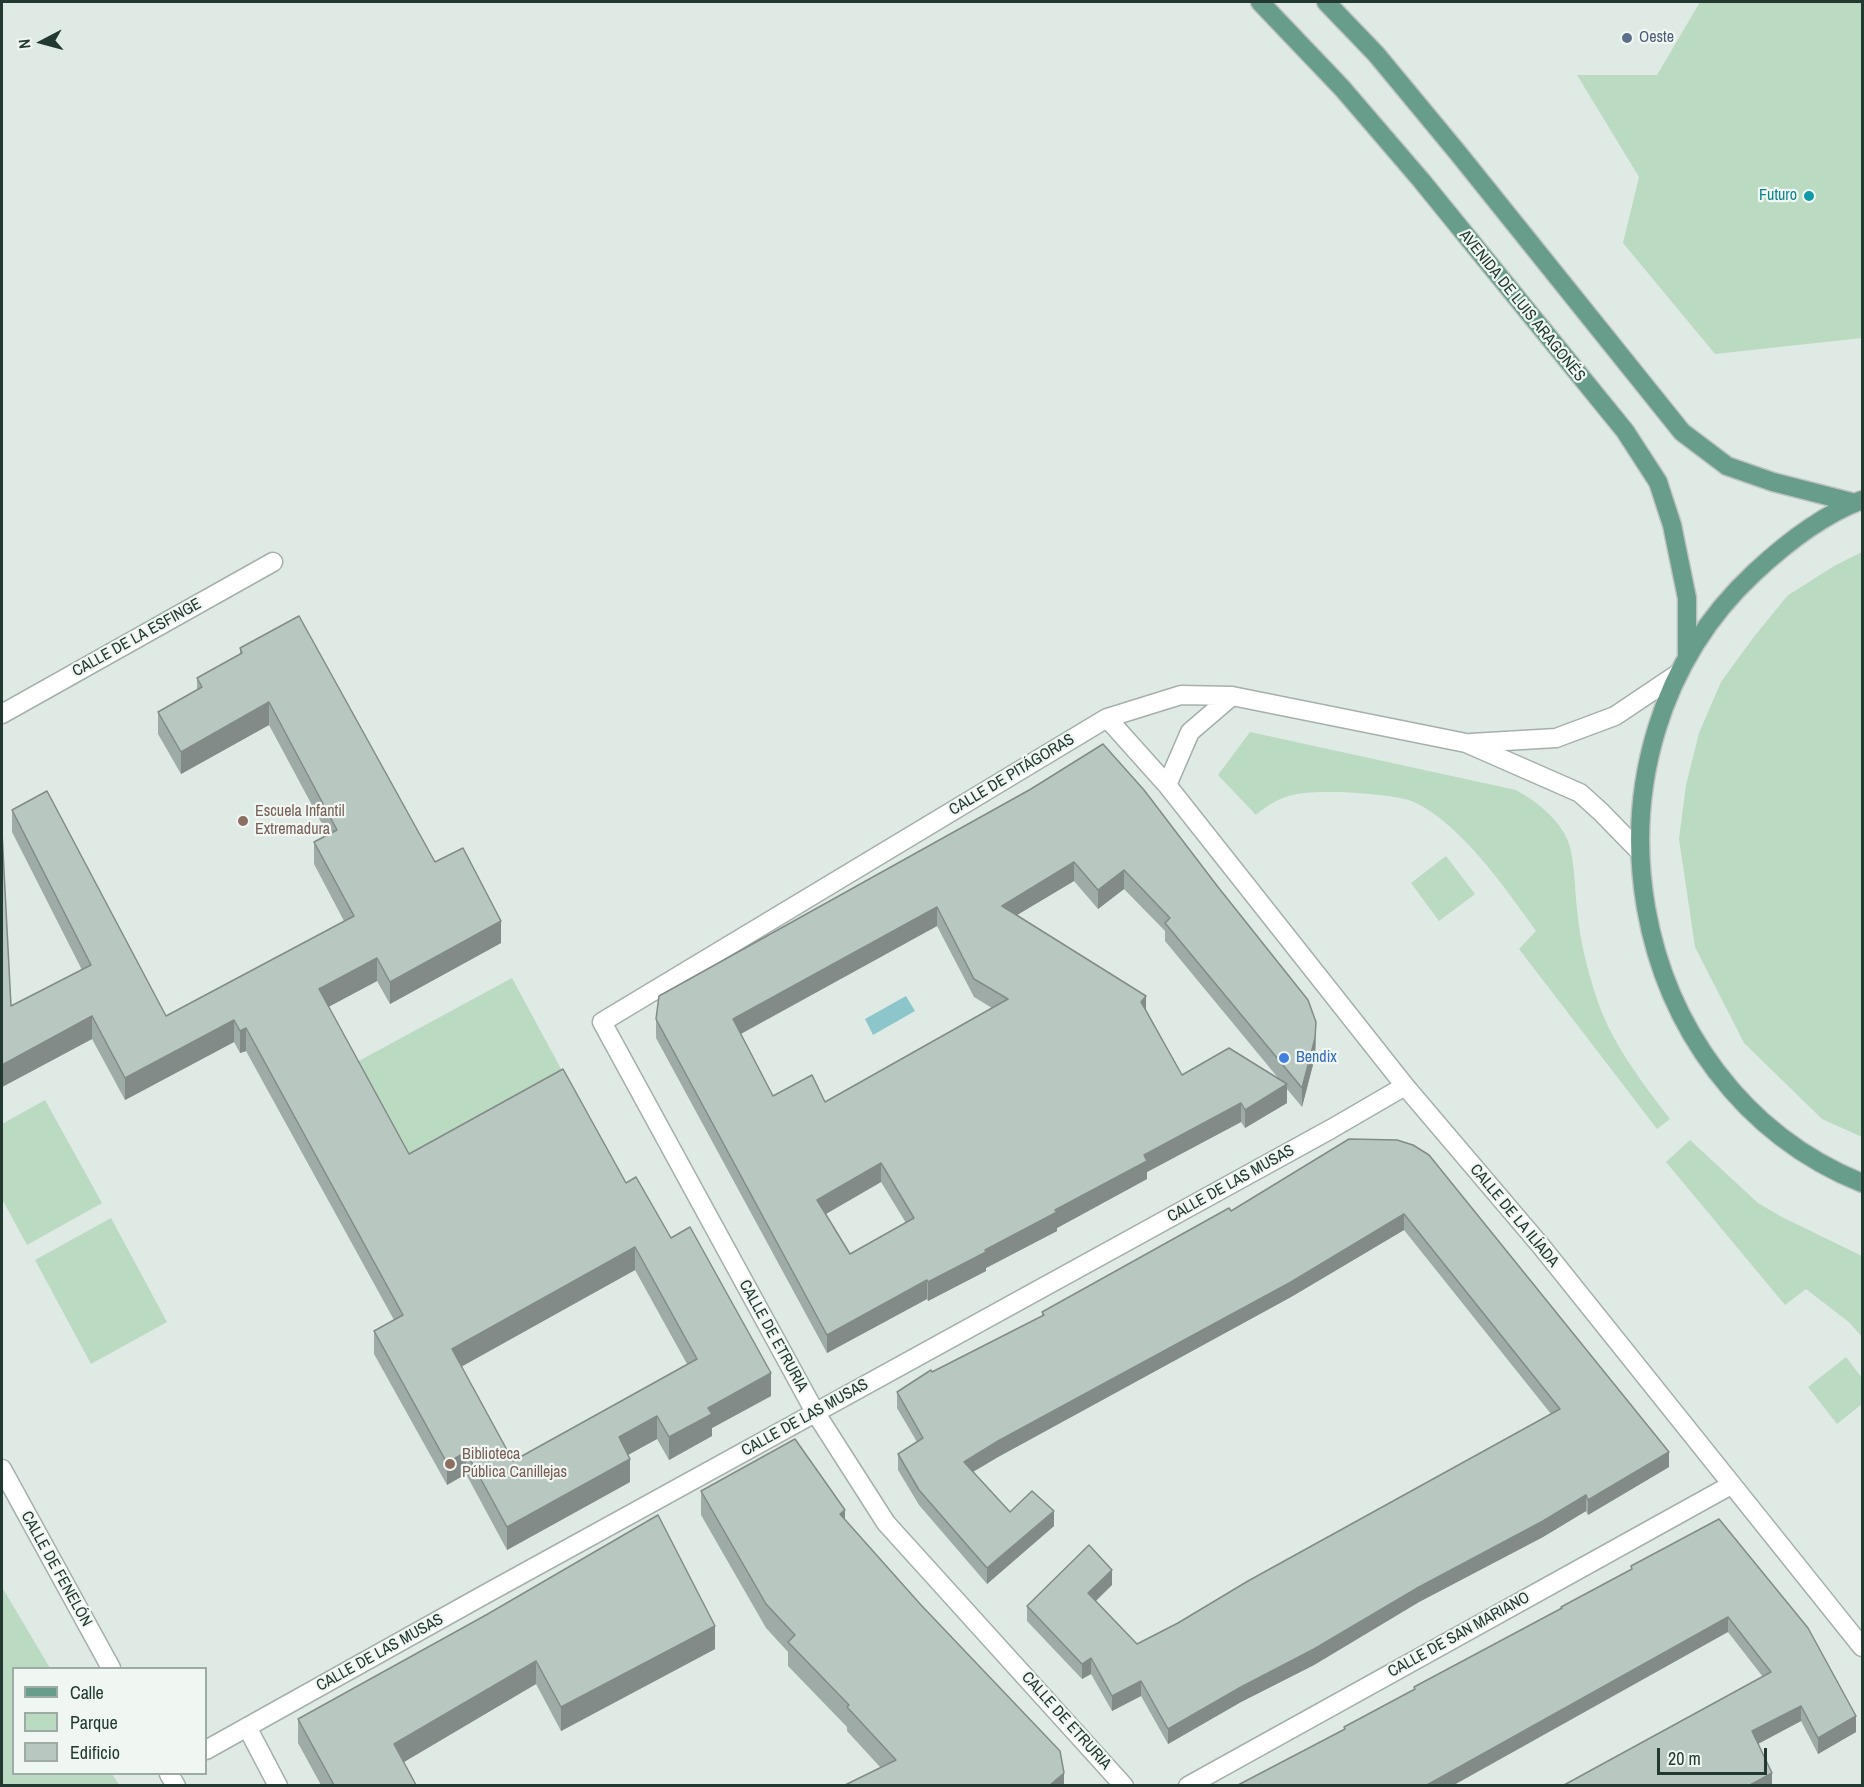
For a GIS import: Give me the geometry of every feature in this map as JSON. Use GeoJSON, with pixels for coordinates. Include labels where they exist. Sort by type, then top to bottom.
{"type":"FeatureCollection","features":[{"type":"Feature","properties":{"kind":"main road","name":"AVENIDA DE LUIS ARAGONÉS"},"geometry":{"type":"LineString","coordinates":[[1260,2],[1342,88],[1413,172],[1625,431],[1658,482],[1672,525],[1687,598],[1683,665]]}},
{"type":"Feature","properties":{"kind":"main road"},"geometry":{"type":"LineString","coordinates":[[1326,2],[1376,54],[1682,432],[1727,466],[1773,482],[1859,502]]}},
{"type":"Feature","properties":{"kind":"main road"},"geometry":{"type":"LineString","coordinates":[[1859,502],[1814,525],[1777,552],[1743,583],[1713,618],[1683,665],[1661,714],[1649,756],[1641,802],[1639,851],[1646,917],[1665,980],[1688,1027],[1719,1074],[1753,1111],[1790,1143],[1843,1175],[1863,1183]]}},
{"type":"Feature","properties":{"kind":"street","name":"CALLE DE LA ESFINGE"},"geometry":{"type":"LineString","coordinates":[[2,714],[273,562]]}},
{"type":"Feature","properties":{"kind":"street","name":"CALLE DE PITÁGORAS"},"geometry":{"type":"LineString","coordinates":[[1466,743],[1556,738],[1615,716],[1683,665]]}},
{"type":"Feature","properties":{"kind":"street","name":"CALLE DE PITÁGORAS"},"geometry":{"type":"LineString","coordinates":[[602,1022],[1107,718],[1181,695],[1233,696],[1466,743],[1580,794],[1639,851]]}},
{"type":"Feature","properties":{"kind":"street"},"geometry":{"type":"LineString","coordinates":[[1167,785],[1190,732],[1233,696]]}},
{"type":"Feature","properties":{"kind":"street","name":"CALLE DE LA ILÍADA"},"geometry":{"type":"LineString","coordinates":[[1107,718],[1167,785],[1405,1086],[1540,1246],[1863,1647]]}},
{"type":"Feature","properties":{"kind":"street","name":"CALLE DE ETRURIA"},"geometry":{"type":"LineString","coordinates":[[602,1022],[815,1412],[886,1523],[1125,1785]]}},
{"type":"Feature","properties":{"kind":"street","name":"CALLE DE LAS MUSAS"},"geometry":{"type":"LineString","coordinates":[[207,1749],[815,1412],[1332,1130],[1405,1086]]}},
{"type":"Feature","properties":{"kind":"street","name":"CALLE DE FENELÓN"},"geometry":{"type":"LineString","coordinates":[[2,1469],[110,1667]]}},
{"type":"Feature","properties":{"kind":"street","name":"CALLE DE SAN MARIANO"},"geometry":{"type":"LineString","coordinates":[[1188,1785],[1731,1485]]}},
{"type":"Feature","properties":{"kind":"street"},"geometry":{"type":"LineString","coordinates":[[247,1727],[278,1785]]}},
{"type":"Feature","properties":{"kind":"green space"},"geometry":{"type":"Polygon","coordinates":[[[1700,2],[1862,2],[1862,338],[1715,354],[1623,243],[1639,177],[1577,75],[1657,75],[1700,2]]]}},
{"type":"Feature","properties":{"kind":"green space"},"geometry":{"type":"Polygon","coordinates":[[[1862,552],[1862,1137],[1822,1119],[1744,1043],[1695,947],[1679,839],[1686,785],[1699,733],[1721,682],[1787,596],[1834,566],[1862,552]]]}},
{"type":"Feature","properties":{"kind":"green space"},"geometry":{"type":"Polygon","coordinates":[[[1250,732],[1516,790],[1547,812],[1561,827],[1569,844],[1573,860],[1582,946],[1601,1010],[1617,1044],[1670,1119],[1657,1129],[1519,949],[1536,931],[1481,859],[1449,826],[1432,812],[1414,802],[1386,796],[1350,793],[1310,792],[1291,795],[1274,802],[1256,815],[1218,775],[1250,732]]]}},
{"type":"Feature","properties":{"kind":"green space"},"geometry":{"type":"Polygon","coordinates":[[[1446,856],[1475,894],[1439,921],[1411,883],[1446,856]]]}},
{"type":"Feature","properties":{"kind":"green space"},"geometry":{"type":"Polygon","coordinates":[[[512,978],[567,1080],[411,1165],[355,1063],[512,978]]]}},
{"type":"Feature","properties":{"kind":"green space"},"geometry":{"type":"Polygon","coordinates":[[[45,1100],[102,1203],[27,1245],[2,1199],[2,1124],[45,1100]]]}},
{"type":"Feature","properties":{"kind":"green space"},"geometry":{"type":"Polygon","coordinates":[[[1690,1140],[1758,1203],[1862,1256],[1862,1337],[1850,1323],[1806,1289],[1785,1305],[1666,1162],[1690,1140]]]}},
{"type":"Feature","properties":{"kind":"green space"},"geometry":{"type":"Polygon","coordinates":[[[111,1218],[167,1322],[91,1364],[35,1260],[111,1218]]]}},
{"type":"Feature","properties":{"kind":"green space"},"geometry":{"type":"Polygon","coordinates":[[[1846,1357],[1862,1378],[1862,1404],[1837,1424],[1808,1387],[1846,1357]]]}},
{"type":"Feature","properties":{"kind":"green space"},"geometry":{"type":"Polygon","coordinates":[[[2,1587],[49,1667],[12,1667],[12,1775],[113,1775],[119,1785],[2,1785],[2,1587]]]}},
{"type":"Feature","properties":{"kind":"water"},"geometry":{"type":"Polygon","coordinates":[[[906,996],[915,1011],[873,1035],[865,1019],[906,996]]]}},
{"type":"Feature","properties":{"kind":"building"},"geometry":{"type":"Polygon","coordinates":[[[299,616],[435,862],[463,848],[501,921],[390,982],[377,958],[319,989],[409,1154],[563,1069],[626,1183],[636,1177],[671,1238],[690,1227],[771,1373],[708,1408],[712,1414],[669,1437],[657,1416],[619,1437],[630,1459],[507,1527],[466,1452],[447,1463],[374,1331],[403,1315],[246,1028],[240,1031],[234,1020],[125,1078],[92,1016],[2,1065],[2,832],[11,1006],[91,965],[12,810],[47,791],[166,1016],[354,916],[314,842],[337,830],[269,702],[181,752],[158,712],[202,687],[197,678],[242,653],[240,648],[299,616]],[[635,1247],[452,1349],[513,1461],[697,1359],[635,1247]]]}},
{"type":"Feature","properties":{"kind":"building"},"geometry":{"type":"Polygon","coordinates":[[[1103,744],[1144,790],[1308,1000],[1316,1022],[1315,1038],[1302,1088],[1165,923],[1170,918],[1124,870],[1098,890],[1074,862],[1002,906],[1146,996],[1141,1002],[1182,1075],[1229,1048],[1287,1084],[1245,1110],[1241,1103],[1144,1155],[1147,1161],[1055,1210],[1057,1212],[985,1250],[986,1252],[928,1282],[927,1280],[827,1335],[656,1019],[659,996],[1031,789],[1103,744]],[[937,907],[733,1019],[773,1096],[812,1075],[825,1102],[1008,999],[974,979],[937,907]],[[881,1163],[817,1200],[850,1254],[914,1218],[881,1163]]]}},
{"type":"Feature","properties":{"kind":"building"},"geometry":{"type":"Polygon","coordinates":[[[1349,1139],[1397,1140],[1413,1145],[1429,1155],[1669,1452],[1588,1500],[1586,1495],[1543,1521],[1419,1587],[1314,1649],[1168,1729],[1141,1681],[1112,1696],[1091,1658],[1082,1664],[1027,1606],[1089,1545],[1112,1570],[1088,1593],[1137,1644],[1560,1409],[1404,1214],[1291,1282],[998,1441],[964,1462],[1010,1512],[1032,1491],[1054,1511],[987,1568],[919,1490],[898,1454],[923,1438],[897,1392],[931,1370],[932,1372],[1044,1315],[1042,1312],[1229,1208],[1231,1211],[1349,1139]]]}},
{"type":"Feature","properties":{"kind":"building"},"geometry":{"type":"Polygon","coordinates":[[[795,1439],[845,1510],[840,1514],[921,1605],[1060,1751],[1064,1773],[1050,1785],[845,1785],[896,1760],[847,1707],[849,1705],[788,1642],[795,1635],[766,1604],[701,1491],[795,1439]]]}},
{"type":"Feature","properties":{"kind":"building"},"geometry":{"type":"Polygon","coordinates":[[[658,1515],[715,1626],[561,1707],[536,1661],[394,1744],[416,1785],[334,1785],[298,1719],[486,1615],[658,1515]]]}},
{"type":"Feature","properties":{"kind":"building"},"geometry":{"type":"Polygon","coordinates":[[[1719,1519],[1808,1628],[1856,1716],[1818,1738],[1801,1706],[1752,1731],[1772,1773],[1750,1785],[1564,1785],[1771,1672],[1728,1617],[1427,1785],[1238,1785],[1345,1729],[1344,1727],[1415,1689],[1414,1687],[1562,1608],[1632,1569],[1631,1566],[1719,1519]]]}},
{"type":"Feature","properties":{"kind":"place","name":"Oeste"},"geometry":{"type":"Point","coordinates":[1627,38]}},
{"type":"Feature","properties":{"kind":"place","name":"Futuro"},"geometry":{"type":"Point","coordinates":[1809,196]}},
{"type":"Feature","properties":{"kind":"place","name":"Escuela Infantil Extremadura"},"geometry":{"type":"Point","coordinates":[243,821]}},
{"type":"Feature","properties":{"kind":"place","name":"Bendix"},"geometry":{"type":"Point","coordinates":[1284,1058]}},
{"type":"Feature","properties":{"kind":"place","name":"Biblioteca Pública Canillejas"},"geometry":{"type":"Point","coordinates":[450,1464]}}]}
